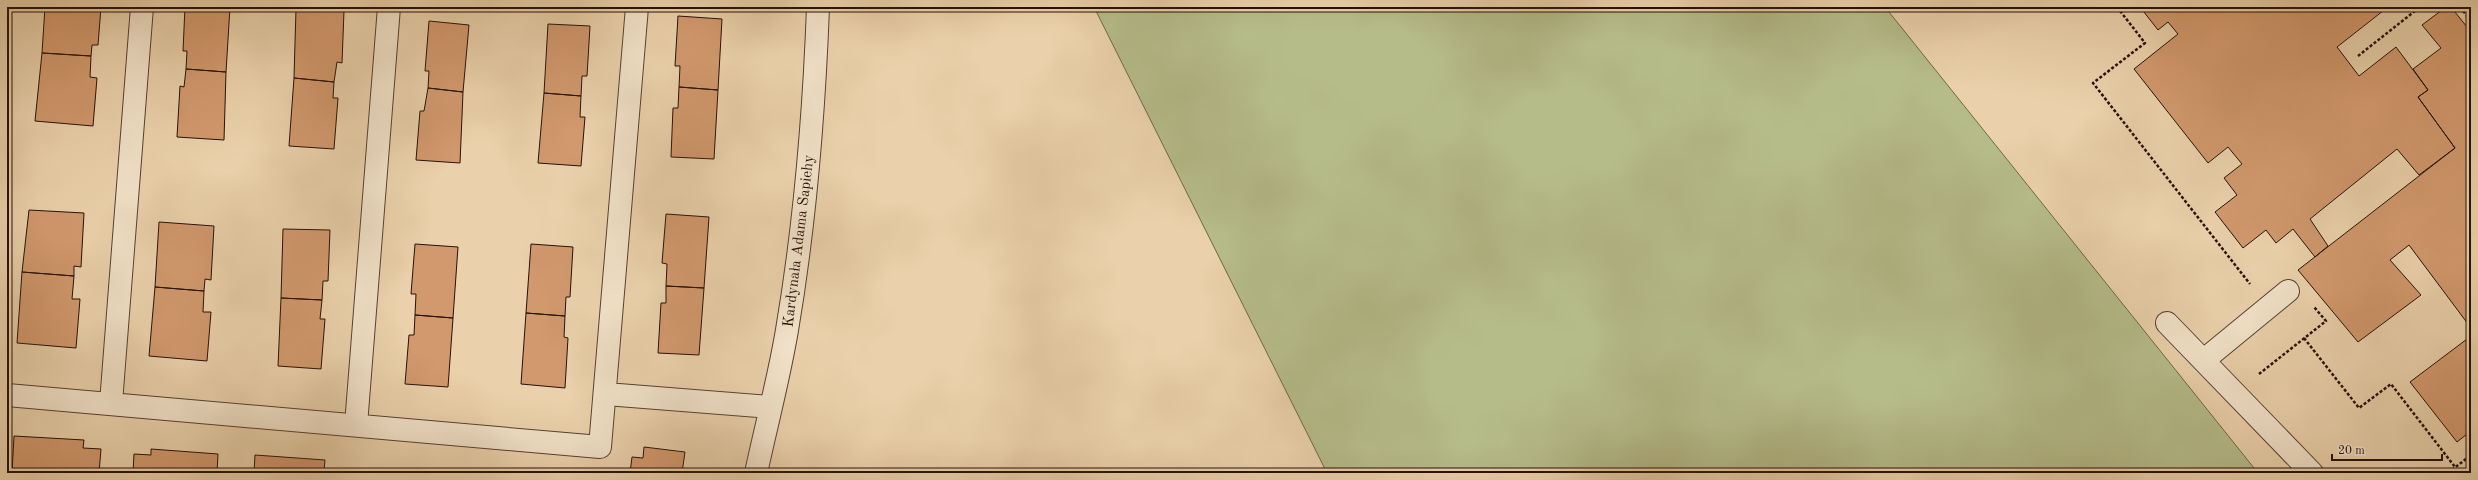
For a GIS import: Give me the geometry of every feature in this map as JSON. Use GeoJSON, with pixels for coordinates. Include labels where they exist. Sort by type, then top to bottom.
{"type":"FeatureCollection","features":[{"type":"Feature","properties":{"kind":"street"},"geometry":{"type":"LineString","coordinates":[[110,403],[142,7]]}},
{"type":"Feature","properties":{"kind":"street"},"geometry":{"type":"LineString","coordinates":[[356,425],[389,7]]}},
{"type":"Feature","properties":{"kind":"street"},"geometry":{"type":"LineString","coordinates":[[7,395],[600,446],[606,394],[637,7]]}},
{"type":"Feature","properties":{"kind":"street","name":"Kardynała Adama Sapiehy"},"geometry":{"type":"LineString","coordinates":[[756,473],[787,331],[813,118],[818,7]]}},
{"type":"Feature","properties":{"kind":"street"},"geometry":{"type":"LineString","coordinates":[[2204,360],[2288,291]]}},
{"type":"Feature","properties":{"kind":"street"},"geometry":{"type":"LineString","coordinates":[[2167,323],[2312,473]]}},
{"type":"Feature","properties":{"kind":"street"},"geometry":{"type":"LineString","coordinates":[[606,394],[770,408]]}},
{"type":"Feature","properties":{"kind":"path"},"geometry":{"type":"LineString","coordinates":[[2117,7],[2145,43],[2093,83],[2252,288]]}},
{"type":"Feature","properties":{"kind":"path"},"geometry":{"type":"LineString","coordinates":[[2358,56],[2420,7]]}},
{"type":"Feature","properties":{"kind":"path"},"geometry":{"type":"LineString","coordinates":[[2460,7],[2471,21]]}},
{"type":"Feature","properties":{"kind":"path"},"geometry":{"type":"LineString","coordinates":[[2304,338],[2359,408],[2391,384],[2455,467]]}},
{"type":"Feature","properties":{"kind":"path"},"geometry":{"type":"LineString","coordinates":[[2448,473],[2471,455]]}},
{"type":"Feature","properties":{"kind":"green space"},"geometry":{"type":"Polygon","coordinates":[[[1094,7],[1885,7],[2258,473],[1327,473],[1094,7]]]}},
{"type":"Feature","properties":{"kind":"building"},"geometry":{"type":"Polygon","coordinates":[[[45,7],[101,7],[98,45],[92,45],[91,56],[42,53],[45,7]]]}},
{"type":"Feature","properties":{"kind":"building"},"geometry":{"type":"Polygon","coordinates":[[[185,7],[230,7],[226,72],[186,69],[187,51],[183,51],[185,7]]]}},
{"type":"Feature","properties":{"kind":"building"},"geometry":{"type":"Polygon","coordinates":[[[2140,7],[2388,7],[2337,47],[2359,76],[2396,47],[2428,90],[2418,97],[2455,148],[2419,175],[2397,149],[2310,219],[2328,246],[2315,257],[2293,229],[2276,243],[2266,230],[2243,248],[2215,212],[2237,195],[2224,178],[2242,164],[2228,147],[2208,163],[2134,69],[2178,34],[2168,22],[2158,30],[2140,7]]]}},
{"type":"Feature","properties":{"kind":"building"},"geometry":{"type":"Polygon","coordinates":[[[2446,7],[2451,7],[2471,32],[2471,135],[2467,138],[2471,143],[2471,328],[2409,245],[2390,260],[2421,295],[2358,342],[2298,270],[2455,148],[2418,97],[2428,90],[2413,69],[2441,48],[2422,25],[2446,7]]]}},
{"type":"Feature","properties":{"kind":"building"},"geometry":{"type":"Polygon","coordinates":[[[296,9],[344,11],[342,63],[337,62],[334,82],[294,78],[296,9]]]}},
{"type":"Feature","properties":{"kind":"building"},"geometry":{"type":"Polygon","coordinates":[[[678,16],[722,19],[718,90],[679,87],[680,66],[675,66],[678,16]]]}},
{"type":"Feature","properties":{"kind":"building"},"geometry":{"type":"Polygon","coordinates":[[[429,21],[469,25],[463,92],[428,88],[429,71],[425,71],[429,21]]]}},
{"type":"Feature","properties":{"kind":"building"},"geometry":{"type":"Polygon","coordinates":[[[548,24],[590,26],[587,76],[582,76],[581,96],[544,93],[548,24]]]}},
{"type":"Feature","properties":{"kind":"building"},"geometry":{"type":"Polygon","coordinates":[[[42,53],[91,56],[90,77],[97,78],[93,126],[35,121],[42,53]]]}},
{"type":"Feature","properties":{"kind":"building"},"geometry":{"type":"Polygon","coordinates":[[[186,69],[226,72],[224,140],[177,137],[180,86],[184,87],[186,69]]]}},
{"type":"Feature","properties":{"kind":"building"},"geometry":{"type":"Polygon","coordinates":[[[294,78],[334,82],[333,98],[338,98],[334,149],[289,146],[294,78]]]}},
{"type":"Feature","properties":{"kind":"building"},"geometry":{"type":"Polygon","coordinates":[[[679,87],[718,90],[714,159],[671,157],[673,108],[678,108],[679,87]]]}},
{"type":"Feature","properties":{"kind":"building"},"geometry":{"type":"Polygon","coordinates":[[[428,88],[463,92],[460,163],[416,160],[420,111],[424,111],[428,88]]]}},
{"type":"Feature","properties":{"kind":"building"},"geometry":{"type":"Polygon","coordinates":[[[544,93],[581,96],[580,117],[585,117],[581,166],[538,163],[544,93]]]}},
{"type":"Feature","properties":{"kind":"building"},"geometry":{"type":"Polygon","coordinates":[[[29,210],[84,213],[81,267],[74,266],[74,276],[22,272],[29,210]]]}},
{"type":"Feature","properties":{"kind":"building"},"geometry":{"type":"Polygon","coordinates":[[[666,214],[709,217],[704,288],[666,286],[667,264],[662,263],[666,214]]]}},
{"type":"Feature","properties":{"kind":"building"},"geometry":{"type":"Polygon","coordinates":[[[159,222],[214,226],[211,280],[205,279],[204,291],[155,287],[159,222]]]}},
{"type":"Feature","properties":{"kind":"building"},"geometry":{"type":"Polygon","coordinates":[[[283,229],[330,230],[328,281],[323,281],[322,300],[281,298],[283,229]]]}},
{"type":"Feature","properties":{"kind":"building"},"geometry":{"type":"Polygon","coordinates":[[[415,244],[458,247],[453,318],[415,315],[416,294],[411,294],[415,244]]]}},
{"type":"Feature","properties":{"kind":"building"},"geometry":{"type":"Polygon","coordinates":[[[531,244],[573,247],[570,297],[566,297],[565,316],[526,313],[531,244]]]}},
{"type":"Feature","properties":{"kind":"building"},"geometry":{"type":"Polygon","coordinates":[[[22,272],[74,276],[72,299],[80,299],[76,348],[17,343],[22,272]]]}},
{"type":"Feature","properties":{"kind":"building"},"geometry":{"type":"Polygon","coordinates":[[[666,286],[704,288],[699,355],[658,353],[661,303],[666,303],[666,286]]]}},
{"type":"Feature","properties":{"kind":"building"},"geometry":{"type":"Polygon","coordinates":[[[155,287],[204,291],[203,312],[211,312],[207,361],[149,356],[155,287]]]}},
{"type":"Feature","properties":{"kind":"building"},"geometry":{"type":"Polygon","coordinates":[[[281,298],[322,300],[320,319],[325,319],[321,369],[278,366],[281,298]]]}},
{"type":"Feature","properties":{"kind":"building"},"geometry":{"type":"Polygon","coordinates":[[[526,313],[565,316],[564,337],[568,338],[565,388],[521,384],[526,313]]]}},
{"type":"Feature","properties":{"kind":"building"},"geometry":{"type":"Polygon","coordinates":[[[415,315],[453,318],[448,387],[405,384],[409,335],[414,335],[415,315]]]}},
{"type":"Feature","properties":{"kind":"building"},"geometry":{"type":"Polygon","coordinates":[[[2471,336],[2471,431],[2457,442],[2410,382],[2471,336]]]}},
{"type":"Feature","properties":{"kind":"building"},"geometry":{"type":"Polygon","coordinates":[[[14,436],[84,440],[83,448],[101,449],[99,473],[12,473],[14,436]]]}},
{"type":"Feature","properties":{"kind":"building"},"geometry":{"type":"Polygon","coordinates":[[[644,447],[685,452],[682,473],[630,473],[632,457],[643,458],[644,447]]]}},
{"type":"Feature","properties":{"kind":"building"},"geometry":{"type":"Polygon","coordinates":[[[151,449],[218,454],[217,473],[133,473],[134,454],[151,455],[151,449]]]}},
{"type":"Feature","properties":{"kind":"building"},"geometry":{"type":"Polygon","coordinates":[[[255,455],[325,460],[324,471],[339,473],[254,473],[255,455]]]}},
{"type":"Feature","properties":{"kind":"building"},"geometry":{"type":"Polygon","coordinates":[[[393,471],[431,473],[393,473],[393,471]]]}}]}
